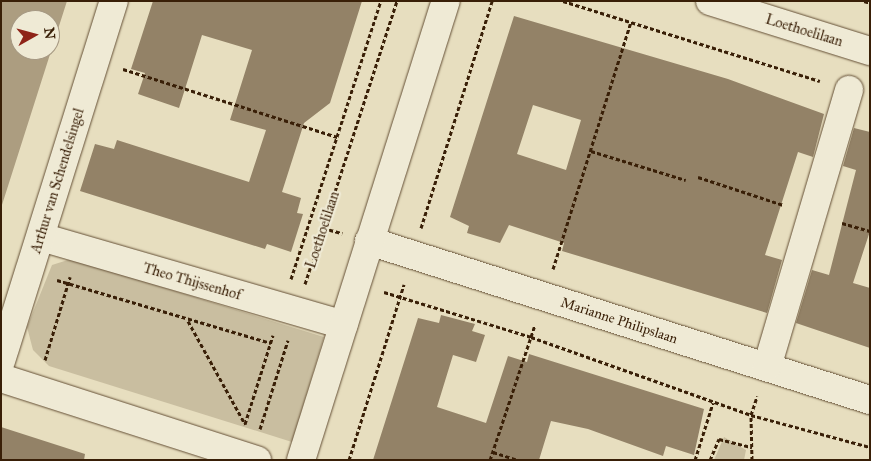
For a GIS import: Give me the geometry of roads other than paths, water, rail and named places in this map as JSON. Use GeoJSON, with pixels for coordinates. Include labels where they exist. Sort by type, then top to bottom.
{"type":"FeatureCollection","features":[{"type":"Feature","properties":{"kind":"street","name":"Arthur van Schendelsingel"},"geometry":{"type":"LineString","coordinates":[[1,360],[10,300],[41,237],[114,1]]}},
{"type":"Feature","properties":{"kind":"street"},"geometry":{"type":"LineString","coordinates":[[300,460],[446,1]]}},
{"type":"Feature","properties":{"kind":"street","name":"Loethoelilaan"},"geometry":{"type":"LineString","coordinates":[[710,1],[870,51]]}},
{"type":"Feature","properties":{"kind":"street"},"geometry":{"type":"LineString","coordinates":[[767,367],[849,90]]}},
{"type":"Feature","properties":{"kind":"street","name":"Theo Thijssenhof"},"geometry":{"type":"LineString","coordinates":[[41,237],[343,325]]}},
{"type":"Feature","properties":{"kind":"street","name":"Marianne Philipslaan"},"geometry":{"type":"LineString","coordinates":[[369,241],[870,400]]}},
{"type":"Feature","properties":{"kind":"street"},"geometry":{"type":"LineString","coordinates":[[1,378],[248,457]]}}]}
